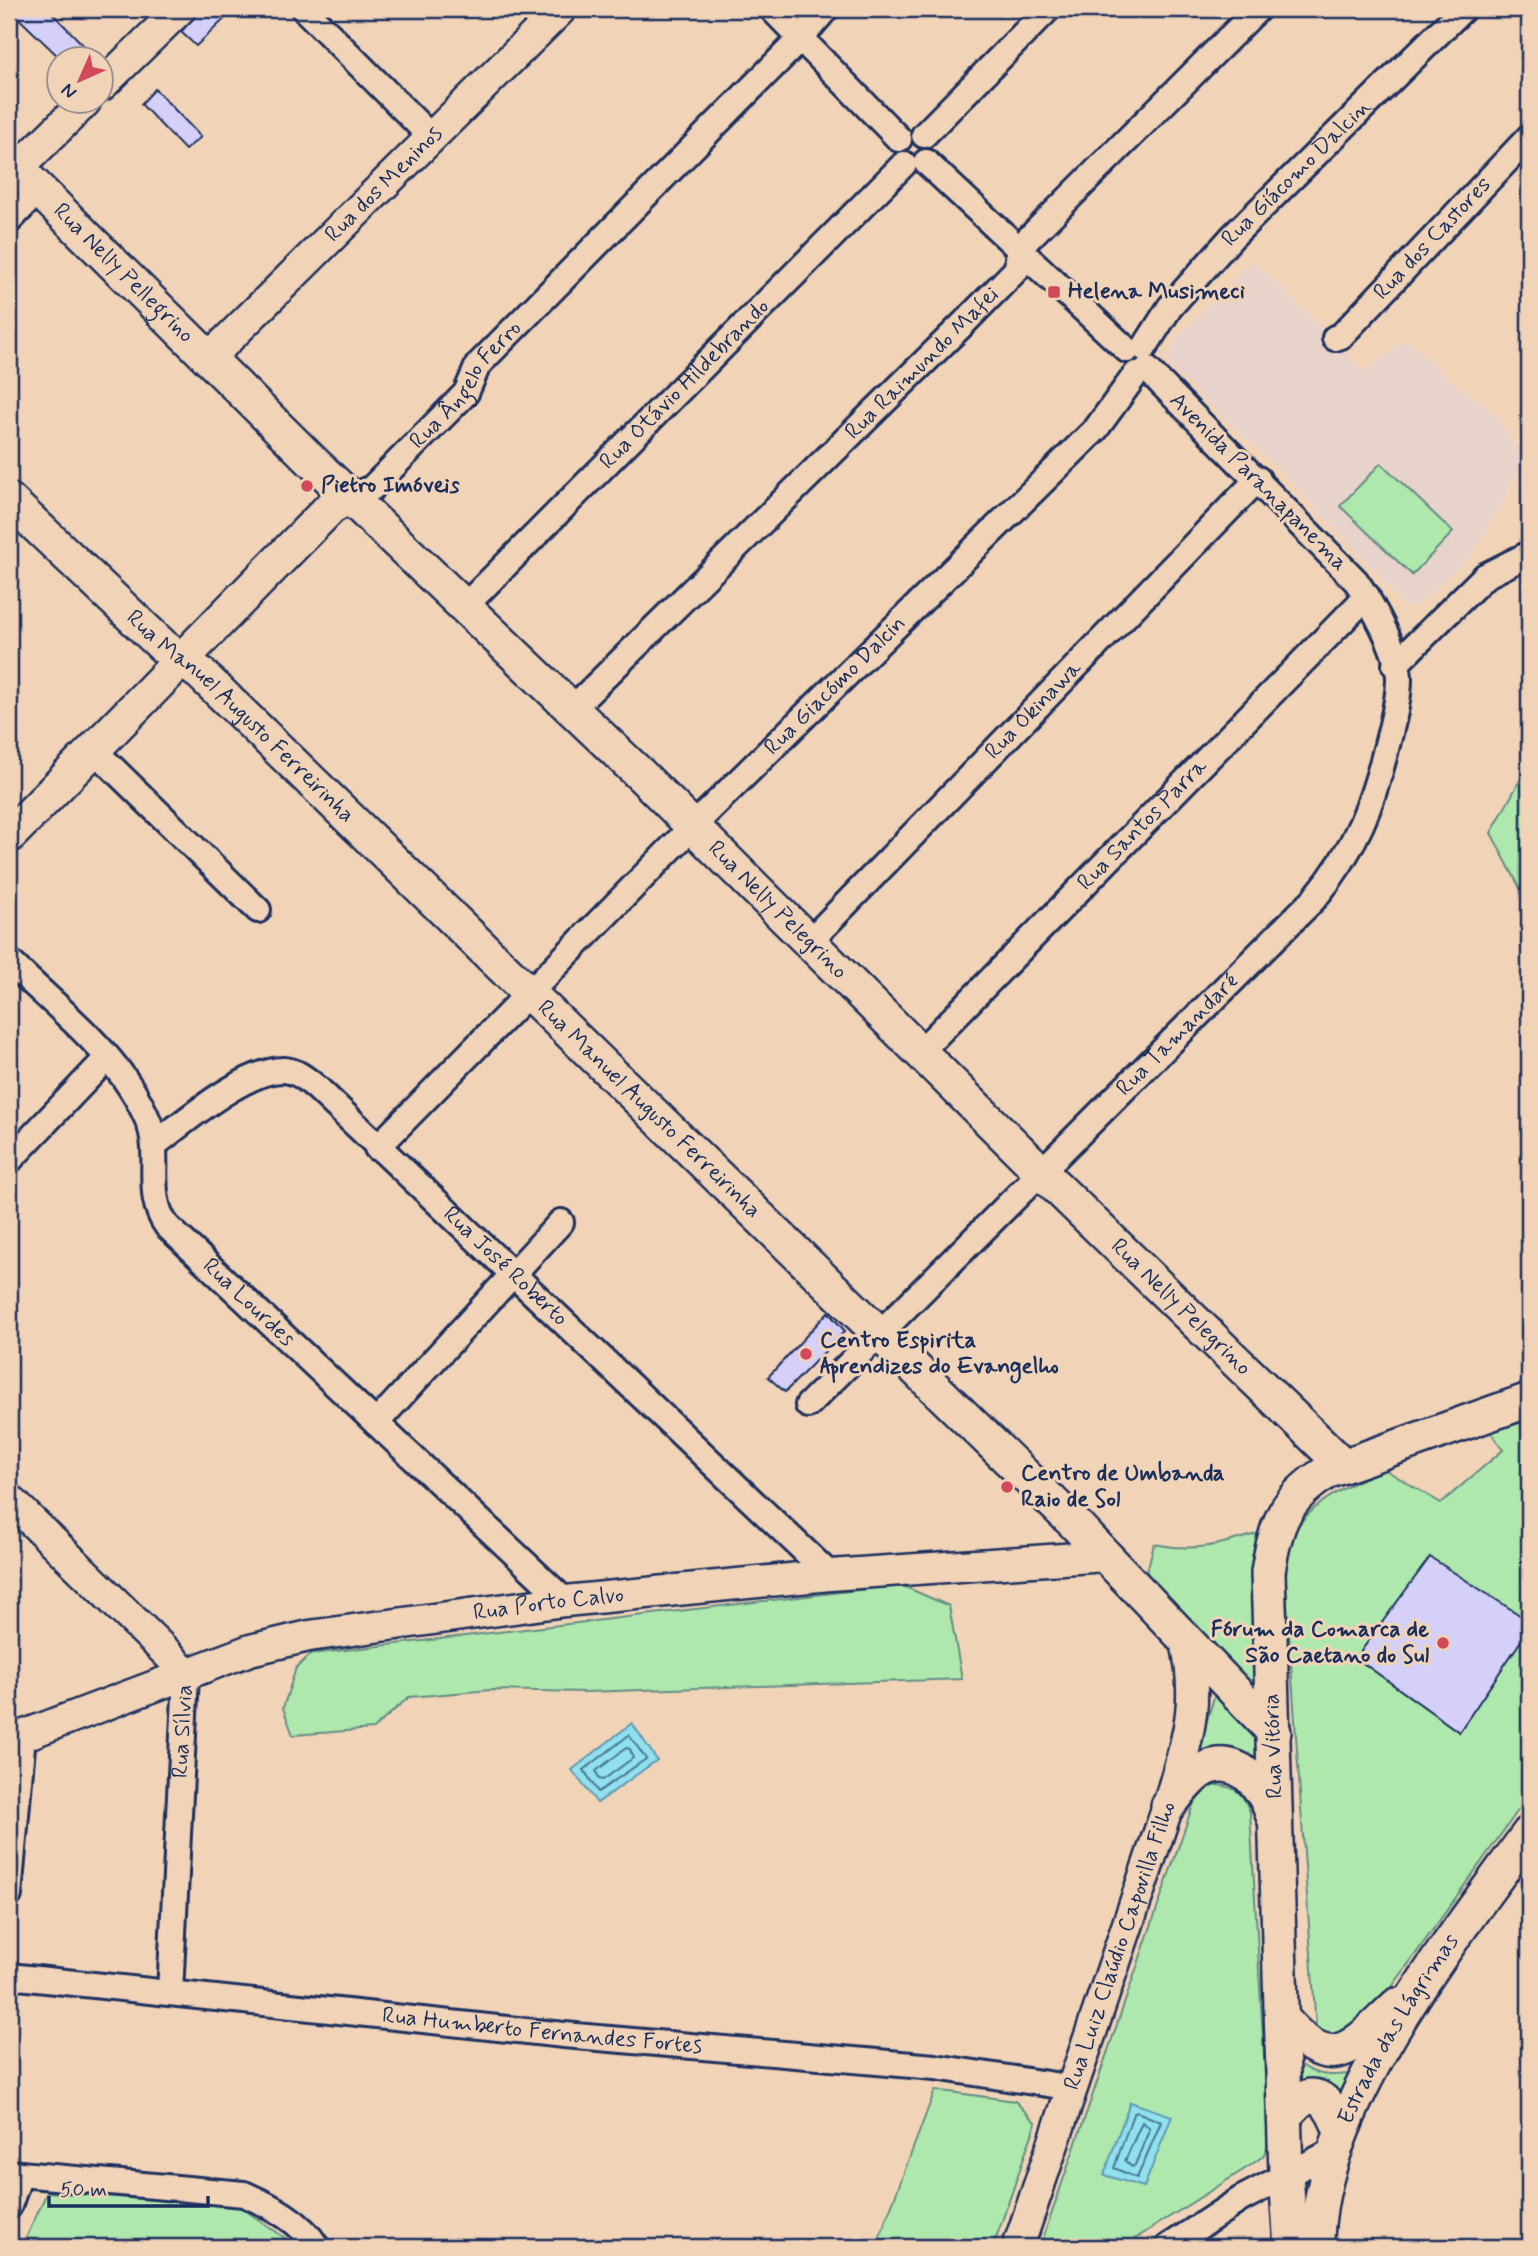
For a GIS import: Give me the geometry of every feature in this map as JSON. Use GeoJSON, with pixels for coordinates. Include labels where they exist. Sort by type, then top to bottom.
{"type":"FeatureCollection","features":[{"type":"Feature","properties":{"kind":"main road","name":"Rua Nelly Pellegrino"},"geometry":{"type":"LineString","coordinates":[[22,173],[208,359]]}},
{"type":"Feature","properties":{"kind":"main road","name":"Rua Nelly Pelegrino"},"geometry":{"type":"LineString","coordinates":[[208,359],[572,709],[1040,1171],[1343,1465]]}},
{"type":"Feature","properties":{"kind":"main road","name":"Rua Ângelo Ferro"},"geometry":{"type":"LineString","coordinates":[[9,836],[331,507],[350,497]]}},
{"type":"Feature","properties":{"kind":"main road","name":"Rua Manuel Augusto Ferreirinha"},"geometry":{"type":"LineString","coordinates":[[9,500],[130,616],[200,673],[878,1332],[1106,1556],[1274,1732]]}},
{"type":"Feature","properties":{"kind":"main road","name":"Rua Vitória"},"geometry":{"type":"LineString","coordinates":[[1282,2018],[1268,1572],[1279,1519],[1311,1481],[1343,1465],[1529,1400]]}},
{"type":"Feature","properties":{"kind":"main road"},"geometry":{"type":"LineString","coordinates":[[1168,1806],[1192,1778],[1208,1767],[1226,1766],[1244,1772],[1258,1783],[1267,1795],[1277,1829]]}},
{"type":"Feature","properties":{"kind":"main road","name":"Estrada das Lágrimas"},"geometry":{"type":"LineString","coordinates":[[1317,2247],[1318,2219],[1337,2141],[1363,2086],[1421,1984],[1529,1833]]}},
{"type":"Feature","properties":{"kind":"main road"},"geometry":{"type":"LineString","coordinates":[[1282,2018],[1307,2045],[1327,2051],[1344,2050],[1355,2046],[1421,1984]]}},
{"type":"Feature","properties":{"kind":"main road"},"geometry":{"type":"LineString","coordinates":[[1282,2018],[1286,2174],[1291,2247]]}},
{"type":"Feature","properties":{"kind":"main road"},"geometry":{"type":"LineString","coordinates":[[1285,2118],[1296,2103],[1308,2096],[1319,2096],[1329,2102],[1337,2141]]}},
{"type":"Feature","properties":{"kind":"street"},"geometry":{"type":"LineString","coordinates":[[116,71],[180,9]]}},
{"type":"Feature","properties":{"kind":"street"},"geometry":{"type":"LineString","coordinates":[[304,9],[430,136]]}},
{"type":"Feature","properties":{"kind":"street","name":"Rua dos Meninos"},"geometry":{"type":"LineString","coordinates":[[208,359],[561,9]]}},
{"type":"Feature","properties":{"kind":"street"},"geometry":{"type":"LineString","coordinates":[[772,9],[899,139]]}},
{"type":"Feature","properties":{"kind":"street","name":"Rua Ângelo Ferro"},"geometry":{"type":"LineString","coordinates":[[350,497],[372,488],[466,393],[478,365],[800,39],[826,9]]}},
{"type":"Feature","properties":{"kind":"street"},"geometry":{"type":"LineString","coordinates":[[924,135],[1048,9]]}},
{"type":"Feature","properties":{"kind":"street","name":"Rua Raimundo Mafei"},"geometry":{"type":"LineString","coordinates":[[572,709],[1017,269],[1019,248],[1258,9]]}},
{"type":"Feature","properties":{"kind":"street","name":"Rua Giácomo Dalcin"},"geometry":{"type":"LineString","coordinates":[[1139,360],[1170,307],[1232,237],[1463,9]]}},
{"type":"Feature","properties":{"kind":"street"},"geometry":{"type":"LineString","coordinates":[[9,221],[22,173],[73,116]]}},
{"type":"Feature","properties":{"kind":"street"},"geometry":{"type":"LineString","coordinates":[[913,132],[924,135],[931,151],[915,163],[895,149],[899,139],[913,132]]}},
{"type":"Feature","properties":{"kind":"street","name":"Rua dos Castores"},"geometry":{"type":"LineString","coordinates":[[1335,338],[1341,336],[1529,137]]}},
{"type":"Feature","properties":{"kind":"street","name":"Avenida Paranapanema"},"geometry":{"type":"LineString","coordinates":[[915,163],[1019,248],[1139,360],[1258,479],[1356,581],[1367,596]]}},
{"type":"Feature","properties":{"kind":"street","name":"Rua Otávio Hildebrando"},"geometry":{"type":"LineString","coordinates":[[465,606],[915,163]]}},
{"type":"Feature","properties":{"kind":"street","name":"Rua Giacómo Dalcin"},"geometry":{"type":"LineString","coordinates":[[530,994],[692,827],[1096,429],[1139,360]]}},
{"type":"Feature","properties":{"kind":"street","name":"Rua Okinawa"},"geometry":{"type":"LineString","coordinates":[[808,943],[1258,479]]}},
{"type":"Feature","properties":{"kind":"street"},"geometry":{"type":"LineString","coordinates":[[1395,665],[1485,576],[1529,554]]}},
{"type":"Feature","properties":{"kind":"street","name":"Rua Tamandaré"},"geometry":{"type":"LineString","coordinates":[[808,1405],[878,1332],[1304,909],[1340,867],[1361,829],[1380,773],[1395,713],[1399,676],[1387,637],[1367,596]]}},
{"type":"Feature","properties":{"kind":"street","name":"Rua Santos Parra"},"geometry":{"type":"LineString","coordinates":[[920,1052],[1367,596]]}},
{"type":"Feature","properties":{"kind":"street"},"geometry":{"type":"LineString","coordinates":[[93,749],[258,910]]}},
{"type":"Feature","properties":{"kind":"street","name":"Rua Lourdes"},"geometry":{"type":"LineString","coordinates":[[9,961],[107,1058],[133,1090],[149,1124],[154,1145],[155,1206],[167,1226],[565,1601]]}},
{"type":"Feature","properties":{"kind":"street"},"geometry":{"type":"LineString","coordinates":[[377,1148],[530,994]]}},
{"type":"Feature","properties":{"kind":"street"},"geometry":{"type":"LineString","coordinates":[[9,1161],[107,1058]]}},
{"type":"Feature","properties":{"kind":"street","name":"Rua José Roberto"},"geometry":{"type":"LineString","coordinates":[[154,1145],[243,1083],[273,1071],[297,1073],[317,1088],[510,1275],[830,1575]]}},
{"type":"Feature","properties":{"kind":"street"},"geometry":{"type":"LineString","coordinates":[[376,1423],[561,1222]]}},
{"type":"Feature","properties":{"kind":"street","name":"Rua Sílvia"},"geometry":{"type":"LineString","coordinates":[[9,1499],[171,1657],[186,1676],[170,1993]]}},
{"type":"Feature","properties":{"kind":"street","name":"Rua Porto Calvo"},"geometry":{"type":"LineString","coordinates":[[16,1738],[250,1650],[309,1636],[565,1601],[830,1575],[1106,1556]]}},
{"type":"Feature","properties":{"kind":"street","name":"Rua Luiz Claúdio Capovilla Filho"},"geometry":{"type":"LineString","coordinates":[[1018,2247],[1168,1806],[1194,1699],[1194,1680],[1185,1638]]}},
{"type":"Feature","properties":{"kind":"street"},"geometry":{"type":"LineString","coordinates":[[9,1895],[16,1738]]}},
{"type":"Feature","properties":{"kind":"street","name":"Rua Humberto Fernandes Fortes"},"geometry":{"type":"LineString","coordinates":[[9,1976],[564,2035],[935,2067],[1073,2088]]}},
{"type":"Feature","properties":{"kind":"street"},"geometry":{"type":"LineString","coordinates":[[1168,2247],[1337,2141]]}},
{"type":"Feature","properties":{"kind":"street"},"geometry":{"type":"LineString","coordinates":[[9,2206],[14,2173],[244,2194],[275,2208],[310,2237],[317,2247]]}},
{"type":"Feature","properties":{"kind":"shaded area"},"geometry":{"type":"Polygon","coordinates":[[[1253,259],[1364,372],[1397,345],[1408,340],[1447,377],[1493,411],[1523,462],[1476,550],[1416,608],[1403,605],[1379,575],[1282,473],[1174,371],[1167,359],[1175,340],[1253,259]]]}},
{"type":"Feature","properties":{"kind":"green space"},"geometry":{"type":"Polygon","coordinates":[[[1381,463],[1453,532],[1412,575],[1340,506],[1381,463]]]}},
{"type":"Feature","properties":{"kind":"green space"},"geometry":{"type":"Polygon","coordinates":[[[1529,764],[1529,905],[1491,833],[1529,764]]]}},
{"type":"Feature","properties":{"kind":"green space"},"geometry":{"type":"Polygon","coordinates":[[[1529,1420],[1529,1795],[1352,2043],[1317,2043],[1285,1574],[1287,1546],[1302,1520],[1327,1498],[1384,1469],[1441,1503],[1503,1450],[1491,1432],[1529,1420]]]}},
{"type":"Feature","properties":{"kind":"green space"},"geometry":{"type":"Polygon","coordinates":[[[1266,1531],[1260,1700],[1145,1579],[1154,1544],[1198,1547],[1225,1543],[1266,1531]]]}},
{"type":"Feature","properties":{"kind":"green space"},"geometry":{"type":"Polygon","coordinates":[[[901,1585],[949,1606],[962,1679],[586,1692],[491,1690],[409,1697],[373,1729],[293,1735],[283,1708],[296,1668],[311,1654],[901,1585]]]}},
{"type":"Feature","properties":{"kind":"green space"},"geometry":{"type":"Polygon","coordinates":[[[1215,1694],[1255,1735],[1260,1764],[1246,1755],[1230,1750],[1197,1753],[1215,1694]]]}},
{"type":"Feature","properties":{"kind":"green space"},"geometry":{"type":"Polygon","coordinates":[[[1218,1785],[1238,1792],[1250,1812],[1269,2144],[1263,2156],[1251,2165],[1122,2247],[1040,2247],[1195,1799],[1203,1788],[1218,1785]]]}},
{"type":"Feature","properties":{"kind":"green space"},"geometry":{"type":"Polygon","coordinates":[[[1300,2067],[1325,2074],[1348,2074],[1342,2095],[1301,2087],[1300,2067]]]}},
{"type":"Feature","properties":{"kind":"green space"},"geometry":{"type":"Polygon","coordinates":[[[935,2090],[1015,2101],[1036,2123],[993,2247],[876,2247],[935,2090]]]}},
{"type":"Feature","properties":{"kind":"green space"},"geometry":{"type":"Polygon","coordinates":[[[47,2192],[239,2206],[298,2247],[22,2247],[47,2192]]]}},
{"type":"Feature","properties":{"kind":"water"},"geometry":{"type":"Polygon","coordinates":[[[632,1723],[657,1760],[597,1803],[572,1770],[632,1723]]]}},
{"type":"Feature","properties":{"kind":"water"},"geometry":{"type":"Polygon","coordinates":[[[1130,2102],[1172,2116],[1144,2187],[1104,2175],[1130,2102]]]}},
{"type":"Feature","properties":{"kind":"building"},"geometry":{"type":"Polygon","coordinates":[[[9,9],[48,9],[84,46],[47,46],[9,9]]]}},
{"type":"Feature","properties":{"kind":"building"},"geometry":{"type":"Polygon","coordinates":[[[201,9],[235,9],[196,46],[181,32],[201,9]]]}},
{"type":"Feature","properties":{"kind":"building"},"geometry":{"type":"Polygon","coordinates":[[[155,89],[201,137],[185,150],[141,104],[155,89]]]}},
{"type":"Feature","properties":{"kind":"building","name":"Centro Espirita Aprendizes do Evangelho"},"geometry":{"type":"Polygon","coordinates":[[[828,1312],[845,1331],[785,1392],[768,1377],[828,1312]]]}},
{"type":"Feature","properties":{"kind":"building","name":"Fórum da Comarca de São Caetano do Sul"},"geometry":{"type":"Polygon","coordinates":[[[1430,1557],[1529,1621],[1529,1629],[1459,1732],[1356,1658],[1430,1557]]]}},
{"type":"Feature","properties":{"kind":"place","name":"Helena Musimeci"},"geometry":{"type":"Point","coordinates":[1054,292]}},
{"type":"Feature","properties":{"kind":"place","name":"Pietro Imóveis"},"geometry":{"type":"Point","coordinates":[307,486]}},
{"type":"Feature","properties":{"kind":"place","name":"Centro Espirita Aprendizes do Evangelho"},"geometry":{"type":"Point","coordinates":[806,1354]}},
{"type":"Feature","properties":{"kind":"place","name":"Centro de Umbanda Raio de Sol"},"geometry":{"type":"Point","coordinates":[1007,1487]}},
{"type":"Feature","properties":{"kind":"place","name":"Fórum da Comarca de São Caetano do Sul"},"geometry":{"type":"Point","coordinates":[1443,1643]}}]}
